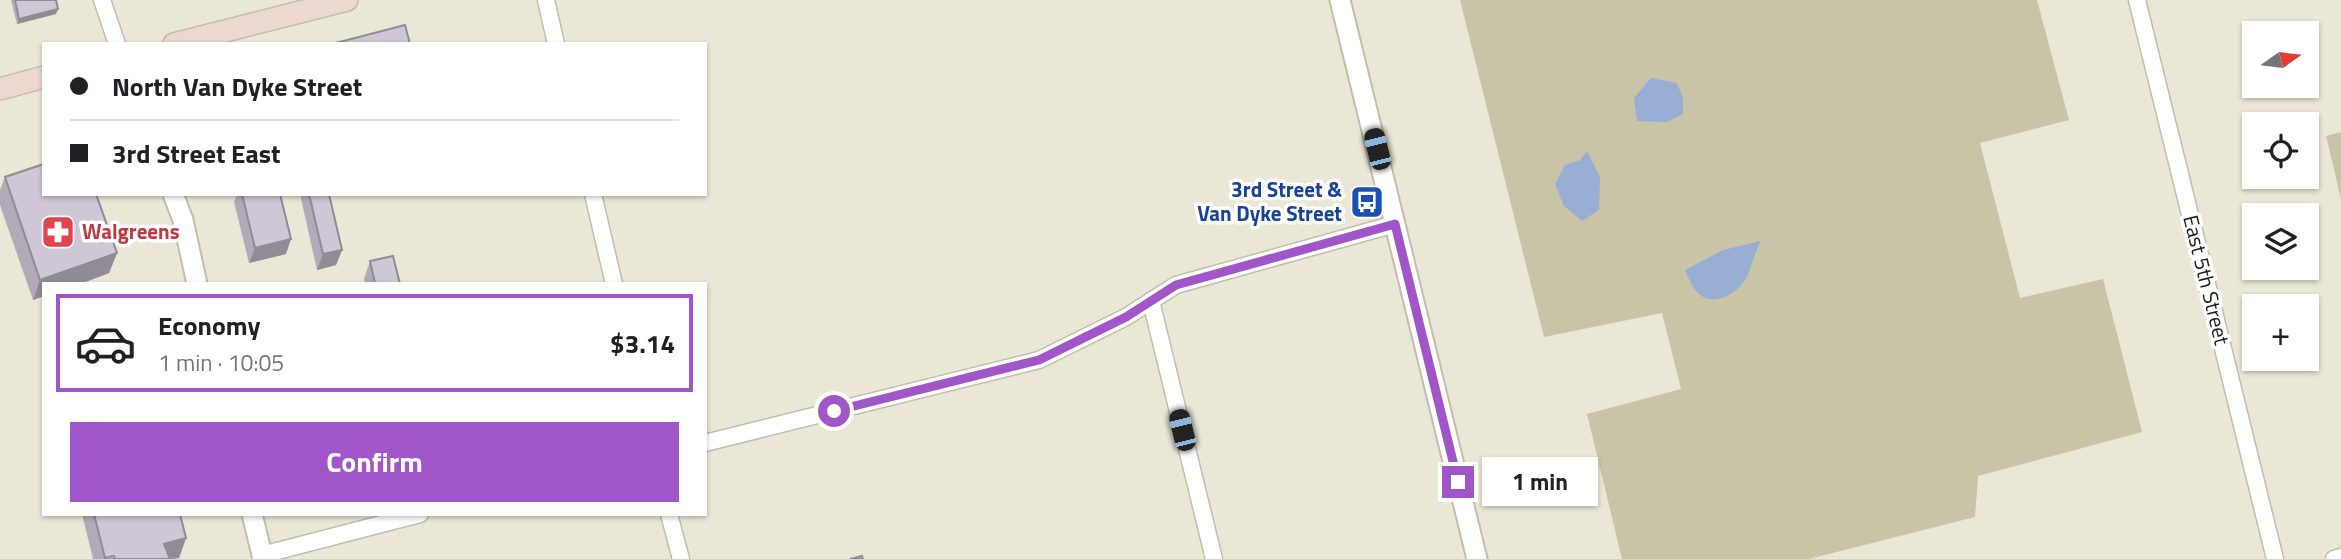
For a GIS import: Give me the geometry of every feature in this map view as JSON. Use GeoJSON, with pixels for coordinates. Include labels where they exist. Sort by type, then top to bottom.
{"type":"FeatureCollection","features":[{"type":"Feature","properties":{"kind":"main road"},"geometry":{"type":"LineString","coordinates":[[182,42],[346,0]]}},
{"type":"Feature","properties":{"kind":"main road"},"geometry":{"type":"LineString","coordinates":[[0,89],[42,78]]}},
{"type":"Feature","properties":{"kind":"street"},"geometry":{"type":"LineString","coordinates":[[102,0],[116,42]]}},
{"type":"Feature","properties":{"kind":"street"},"geometry":{"type":"LineString","coordinates":[[546,0],[556,42]]}},
{"type":"Feature","properties":{"kind":"street"},"geometry":{"type":"LineString","coordinates":[[1340,0],[1477,559]]}},
{"type":"Feature","properties":{"kind":"street","name":"East 5th Street"},"geometry":{"type":"LineString","coordinates":[[2137,0],[2275,559]]}},
{"type":"Feature","properties":{"kind":"street"},"geometry":{"type":"LineString","coordinates":[[174,196],[183,220],[197,282]]}},
{"type":"Feature","properties":{"kind":"street"},"geometry":{"type":"LineString","coordinates":[[593,196],[614,282]]}},
{"type":"Feature","properties":{"kind":"street"},"geometry":{"type":"LineString","coordinates":[[707,443],[1039,360],[1126,317],[1176,285],[1395,224]]}},
{"type":"Feature","properties":{"kind":"street"},"geometry":{"type":"LineString","coordinates":[[1151,301],[1214,559]]}},
{"type":"Feature","properties":{"kind":"street"},"geometry":{"type":"LineString","coordinates":[[253,516],[263,557],[413,516]]}},
{"type":"Feature","properties":{"kind":"street"},"geometry":{"type":"LineString","coordinates":[[670,516],[681,559]]}},
{"type":"Feature","properties":{"kind":"street"},"geometry":{"type":"LineString","coordinates":[[2334,559],[2341,557]]}},
{"type":"Feature","properties":{"kind":"shaded area"},"geometry":{"type":"Polygon","coordinates":[[[1460,0],[2037,0],[2069,120],[1980,143],[2020,298],[2103,279],[2142,432],[1978,476],[1975,517],[1809,559],[1622,559],[1587,414],[1681,389],[1662,313],[1544,337],[1460,0]]]}},
{"type":"Feature","properties":{"kind":"shaded area"},"geometry":{"type":"Polygon","coordinates":[[[2341,132],[2341,199],[2326,136],[2341,132]]]}},
{"type":"Feature","properties":{"kind":"water"},"geometry":{"type":"Polygon","coordinates":[[[1651,78],[1677,83],[1683,98],[1683,114],[1667,122],[1637,121],[1634,98],[1651,78]]]}},
{"type":"Feature","properties":{"kind":"water"},"geometry":{"type":"Polygon","coordinates":[[[1587,151],[1600,177],[1599,210],[1582,221],[1564,206],[1555,184],[1565,165],[1580,160],[1587,151]]]}},
{"type":"Feature","properties":{"kind":"water"},"geometry":{"type":"Polygon","coordinates":[[[1761,241],[1746,279],[1735,291],[1713,299],[1706,298],[1694,289],[1685,270],[1723,250],[1761,241]]]}},
{"type":"Feature","properties":{"kind":"building"},"geometry":{"type":"Polygon","coordinates":[[[15,0],[56,0],[58,9],[19,19],[15,0]]]}},
{"type":"Feature","properties":{"kind":"building"},"geometry":{"type":"Polygon","coordinates":[[[405,25],[409,42],[340,42],[405,25]]]}},
{"type":"Feature","properties":{"kind":"building"},"geometry":{"type":"Polygon","coordinates":[[[42,165],[42,196],[97,196],[117,253],[40,280],[5,177],[42,165]]]}},
{"type":"Feature","properties":{"kind":"building"},"geometry":{"type":"Polygon","coordinates":[[[242,196],[280,196],[291,239],[255,248],[242,196]]]}},
{"type":"Feature","properties":{"kind":"building"},"geometry":{"type":"Polygon","coordinates":[[[309,196],[329,196],[342,250],[323,254],[309,196]]]}},
{"type":"Feature","properties":{"kind":"building"},"geometry":{"type":"Polygon","coordinates":[[[393,256],[400,282],[375,282],[370,261],[393,256]]]}},
{"type":"Feature","properties":{"kind":"building"},"geometry":{"type":"Polygon","coordinates":[[[94,516],[180,516],[186,538],[164,544],[170,559],[115,559],[114,556],[105,558],[94,516]]]}},
{"type":"Feature","properties":{"kind":"place","name":"3rd Street & Van Dyke Street"},"geometry":{"type":"Point","coordinates":[1367,202]}},
{"type":"Feature","properties":{"kind":"place","name":"Walgreens"},"geometry":{"type":"Point","coordinates":[58,232]}},
{"type":"Feature","properties":{"kind":"route"},"geometry":{"type":"LineString","coordinates":[[834,411],[1039,360],[1126,317],[1176,285],[1395,224],[1458,482]]}}]}
